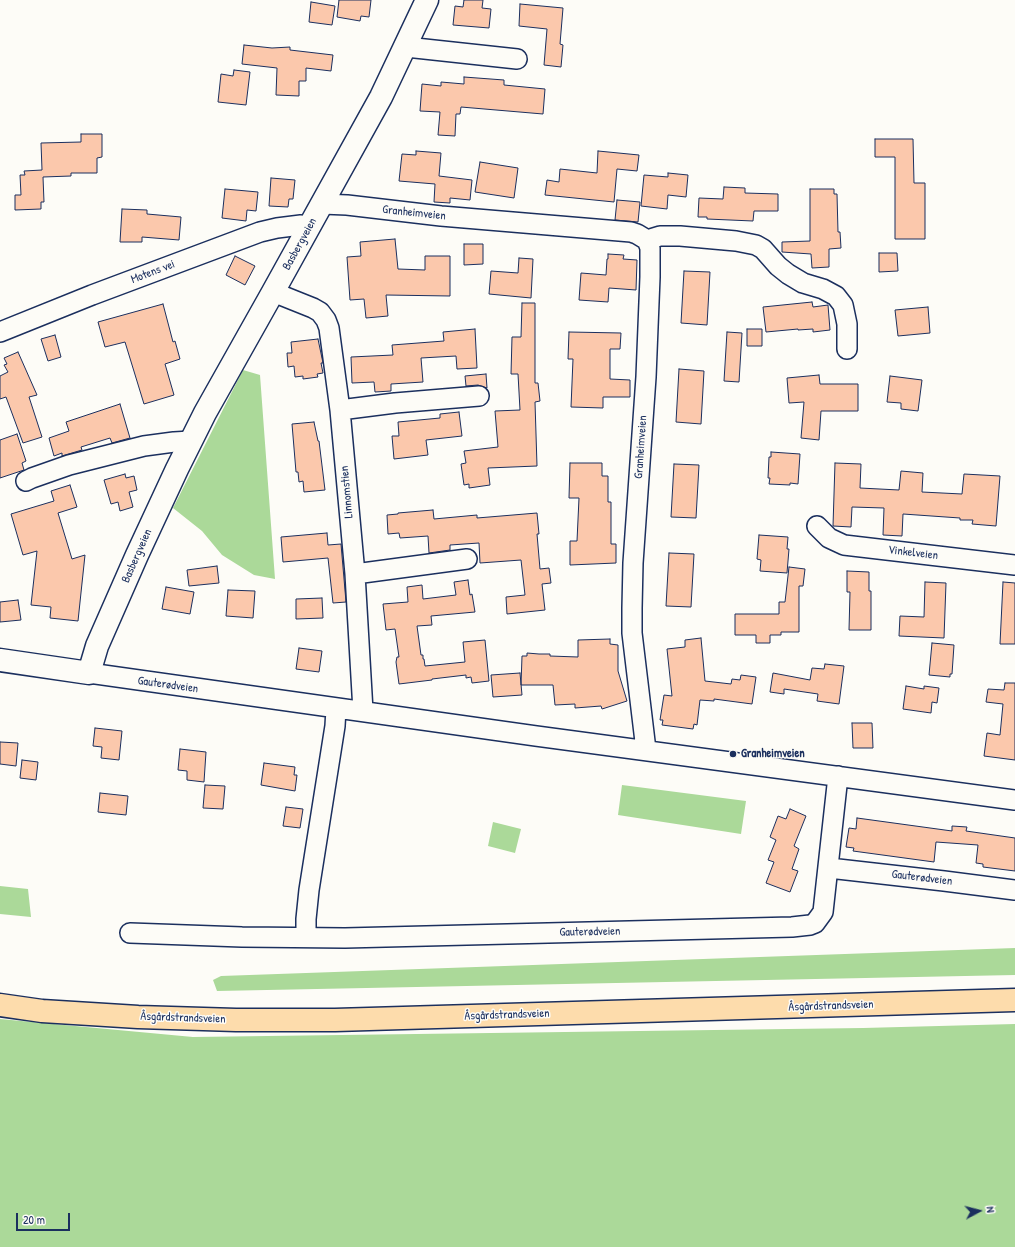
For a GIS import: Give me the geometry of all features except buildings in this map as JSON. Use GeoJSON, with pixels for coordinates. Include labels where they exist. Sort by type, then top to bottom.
{"type":"FeatureCollection","features":[{"type":"Feature","properties":{"kind":"main road","name":"Basbergveien"},"geometry":{"type":"LineString","coordinates":[[89,673],[97,646],[131,569],[205,413],[381,97],[427,0]]}},
{"type":"Feature","properties":{"kind":"main road","name":"Gauterødveien"},"geometry":{"type":"LineString","coordinates":[[0,660],[89,673]]}},
{"type":"Feature","properties":{"kind":"main road","name":"Åsgårdstrandsveien"},"geometry":{"type":"LineString","coordinates":[[0,1006],[138,1017],[236,1020],[335,1020],[1015,1000]]}},
{"type":"Feature","properties":{"kind":"street"},"geometry":{"type":"LineString","coordinates":[[406,46],[517,58]]}},
{"type":"Feature","properties":{"kind":"street","name":"Granheimveien"},"geometry":{"type":"LineString","coordinates":[[322,204],[347,205],[441,216],[631,232],[647,240],[650,248],[650,277],[646,377],[633,563],[632,608],[632,633],[646,750]]}},
{"type":"Feature","properties":{"kind":"street","name":"Motens vei"},"geometry":{"type":"LineString","coordinates":[[0,332],[260,232],[277,228],[301,226],[309,228]]}},
{"type":"Feature","properties":{"kind":"street"},"geometry":{"type":"LineString","coordinates":[[647,240],[660,236],[680,236],[736,240],[756,245],[788,274],[803,283],[823,289],[836,296],[843,305],[848,324],[847,349]]}},
{"type":"Feature","properties":{"kind":"street","name":"Linnomstien"},"geometry":{"type":"LineString","coordinates":[[273,292],[320,312],[330,328],[340,410],[354,574],[363,711]]}},
{"type":"Feature","properties":{"kind":"street"},"geometry":{"type":"LineString","coordinates":[[340,410],[395,403],[479,396]]}},
{"type":"Feature","properties":{"kind":"street"},"geometry":{"type":"LineString","coordinates":[[26,481],[69,465],[136,448],[191,441]]}},
{"type":"Feature","properties":{"kind":"street","name":"Vinkelveien"},"geometry":{"type":"LineString","coordinates":[[817,526],[828,538],[844,545],[1015,565]]}},
{"type":"Feature","properties":{"kind":"street"},"geometry":{"type":"LineString","coordinates":[[354,574],[467,560]]}},
{"type":"Feature","properties":{"kind":"street","name":"Gauterødveien"},"geometry":{"type":"LineString","coordinates":[[89,673],[220,693],[363,711],[536,736],[1015,800]]}},
{"type":"Feature","properties":{"kind":"street"},"geometry":{"type":"LineString","coordinates":[[306,937],[309,890],[335,726],[336,708]]}},
{"type":"Feature","properties":{"kind":"street","name":"Gauterødveien"},"geometry":{"type":"LineString","coordinates":[[130,933],[242,937],[352,938],[792,927],[810,925],[815,923],[823,912],[838,776]]}},
{"type":"Feature","properties":{"kind":"street","name":"Gauterødveien"},"geometry":{"type":"LineString","coordinates":[[829,868],[1015,890]]}},
{"type":"Feature","properties":{"kind":"green space"},"geometry":{"type":"Polygon","coordinates":[[[243,370],[260,375],[275,579],[254,575],[222,555],[202,531],[173,508],[243,370]]]}},
{"type":"Feature","properties":{"kind":"green space"},"geometry":{"type":"Polygon","coordinates":[[[622,785],[746,801],[741,834],[618,815],[622,785]]]}},
{"type":"Feature","properties":{"kind":"green space"},"geometry":{"type":"Polygon","coordinates":[[[493,822],[521,829],[515,853],[488,846],[493,822]]]}},
{"type":"Feature","properties":{"kind":"green space"},"geometry":{"type":"Polygon","coordinates":[[[0,886],[28,889],[31,917],[0,914],[0,886]]]}},
{"type":"Feature","properties":{"kind":"green space"},"geometry":{"type":"Polygon","coordinates":[[[1015,948],[1015,975],[217,991],[213,980],[221,976],[1015,948]]]}},
{"type":"Feature","properties":{"kind":"green space"},"geometry":{"type":"Polygon","coordinates":[[[0,1019],[193,1037],[863,1028],[1015,1024],[1015,1247],[0,1247],[0,1019]]]}},
{"type":"Feature","properties":{"kind":"place","name":"Granheimveien"},"geometry":{"type":"Point","coordinates":[733,754]}}]}
